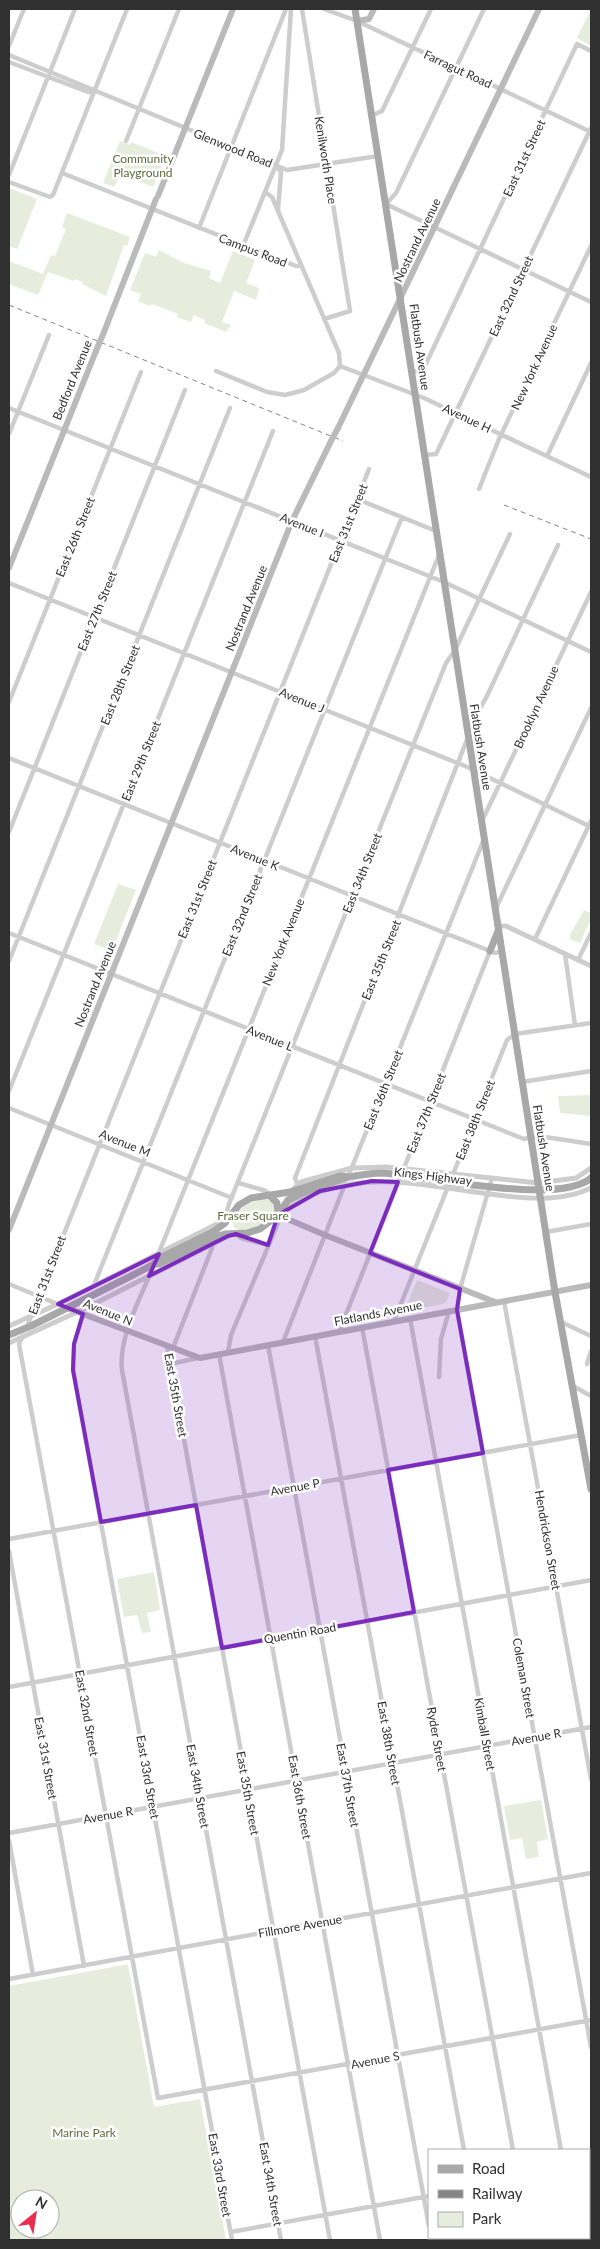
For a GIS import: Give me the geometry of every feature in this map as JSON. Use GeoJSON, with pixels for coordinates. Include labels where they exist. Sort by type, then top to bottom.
{"type":"FeatureCollection","features":[{"type":"Feature","properties":{"kind":"main road","name":"Bedford Avenue"},"geometry":{"type":"LineString","coordinates":[[9,568],[233,9]]}},
{"type":"Feature","properties":{"kind":"main road","name":"Flatbush Avenue"},"geometry":{"type":"LineString","coordinates":[[355,9],[540,1199],[555,1292],[591,1485]]}},
{"type":"Feature","properties":{"kind":"main road"},"geometry":{"type":"LineString","coordinates":[[357,22],[370,19],[374,9]]}},
{"type":"Feature","properties":{"kind":"main road","name":"Nostrand Avenue"},"geometry":{"type":"LineString","coordinates":[[9,1230],[292,521],[401,299],[538,9]]}},
{"type":"Feature","properties":{"kind":"main road"},"geometry":{"type":"LineString","coordinates":[[490,951],[498,928]]}},
{"type":"Feature","properties":{"kind":"main road","name":"Kings Highway"},"geometry":{"type":"LineString","coordinates":[[154,1264],[159,1264],[218,1236],[247,1233],[260,1229],[278,1215],[285,1203],[294,1197],[349,1177],[383,1174],[539,1187],[582,1184],[591,1178]]}},
{"type":"Feature","properties":{"kind":"main road","name":"Kings Highway"},"geometry":{"type":"LineString","coordinates":[[9,1335],[67,1308],[213,1232],[243,1202],[258,1196],[290,1192],[327,1178],[344,1175],[349,1177]]}},
{"type":"Feature","properties":{"kind":"main road"},"geometry":{"type":"LineString","coordinates":[[269,1195],[277,1203],[278,1215],[325,1236],[496,1302]]}},
{"type":"Feature","properties":{"kind":"main road"},"geometry":{"type":"LineString","coordinates":[[229,1216],[230,1226],[236,1234]]}},
{"type":"Feature","properties":{"kind":"main road","name":"Flatlands Avenue"},"geometry":{"type":"LineString","coordinates":[[200,1358],[591,1285]]}},
{"type":"Feature","properties":{"kind":"main road","name":"Avenue N"},"geometry":{"type":"LineString","coordinates":[[67,1308],[200,1358]]}},
{"type":"Feature","properties":{"kind":"street"},"geometry":{"type":"LineString","coordinates":[[9,46],[24,9]]}},
{"type":"Feature","properties":{"kind":"street"},"geometry":{"type":"LineString","coordinates":[[9,175],[75,9]]}},
{"type":"Feature","properties":{"kind":"street"},"geometry":{"type":"LineString","coordinates":[[9,182],[50,197],[62,173],[127,9]]}},
{"type":"Feature","properties":{"kind":"street"},"geometry":{"type":"LineString","coordinates":[[126,140],[179,9]]}},
{"type":"Feature","properties":{"kind":"street"},"geometry":{"type":"LineString","coordinates":[[199,228],[286,9]]}},
{"type":"Feature","properties":{"kind":"street"},"geometry":{"type":"LineString","coordinates":[[243,246],[282,150],[290,9]]}},
{"type":"Feature","properties":{"kind":"street","name":"Kenilworth Place"},"geometry":{"type":"LineString","coordinates":[[302,9],[350,311],[324,319]]}},
{"type":"Feature","properties":{"kind":"street","name":"Farragut Road"},"geometry":{"type":"LineString","coordinates":[[324,9],[357,22],[591,131]]}},
{"type":"Feature","properties":{"kind":"street"},"geometry":{"type":"LineString","coordinates":[[372,116],[382,111],[431,9]]}},
{"type":"Feature","properties":{"kind":"street"},"geometry":{"type":"LineString","coordinates":[[484,9],[396,193],[386,204],[591,302]]}},
{"type":"Feature","properties":{"kind":"street","name":"East 31st Street"},"geometry":{"type":"LineString","coordinates":[[412,372],[423,370],[577,44],[591,51]]}},
{"type":"Feature","properties":{"kind":"street","name":"Glenwood Road"},"geometry":{"type":"LineString","coordinates":[[9,55],[49,74]]}},
{"type":"Feature","properties":{"kind":"street","name":"Glenwood Road"},"geometry":{"type":"LineString","coordinates":[[9,62],[89,87],[94,92],[288,170],[378,156]]}},
{"type":"Feature","properties":{"kind":"street","name":"East 32nd Street"},"geometry":{"type":"LineString","coordinates":[[424,455],[436,454],[591,131]]}},
{"type":"Feature","properties":{"kind":"street"},"geometry":{"type":"LineString","coordinates":[[277,166],[281,172],[278,211]]}},
{"type":"Feature","properties":{"kind":"street","name":"Campus Road"},"geometry":{"type":"LineString","coordinates":[[62,173],[243,246],[296,266],[301,265],[338,353],[340,366]]}},
{"type":"Feature","properties":{"kind":"street"},"geometry":{"type":"LineString","coordinates":[[265,192],[272,198],[301,265]]}},
{"type":"Feature","properties":{"kind":"street","name":"New York Avenue"},"geometry":{"type":"LineString","coordinates":[[479,489],[502,435],[591,246]]}},
{"type":"Feature","properties":{"kind":"street"},"geometry":{"type":"LineString","coordinates":[[9,434],[49,334]]}},
{"type":"Feature","properties":{"kind":"street"},"geometry":{"type":"LineString","coordinates":[[547,456],[591,362]]}},
{"type":"Feature","properties":{"kind":"street"},"geometry":{"type":"LineString","coordinates":[[216,371],[267,392],[285,395],[298,392],[329,376],[340,366]]}},
{"type":"Feature","properties":{"kind":"street","name":"Avenue H"},"geometry":{"type":"LineString","coordinates":[[340,366],[415,395],[591,476]]}},
{"type":"Feature","properties":{"kind":"street","name":"East 26th Street"},"geometry":{"type":"LineString","coordinates":[[9,702],[141,372]]}},
{"type":"Feature","properties":{"kind":"street","name":"East 27th Street"},"geometry":{"type":"LineString","coordinates":[[9,832],[186,390]]}},
{"type":"Feature","properties":{"kind":"street","name":"Avenue I"},"geometry":{"type":"LineString","coordinates":[[9,408],[430,576],[591,652]]}},
{"type":"Feature","properties":{"kind":"street","name":"East 28th Street"},"geometry":{"type":"LineString","coordinates":[[9,961],[230,408]]}},
{"type":"Feature","properties":{"kind":"street","name":"East 29th Street"},"geometry":{"type":"LineString","coordinates":[[9,1091],[272,432]]}},
{"type":"Feature","properties":{"kind":"street","name":"East 31st Street"},"geometry":{"type":"LineString","coordinates":[[26,1328],[369,469]]}},
{"type":"Feature","properties":{"kind":"street"},"geometry":{"type":"LineString","coordinates":[[357,499],[436,531]]}},
{"type":"Feature","properties":{"kind":"street","name":"East 32nd Street"},"geometry":{"type":"LineString","coordinates":[[94,1285],[402,517]]}},
{"type":"Feature","properties":{"kind":"street","name":"East 34th Street"},"geometry":{"type":"LineString","coordinates":[[229,1216],[227,1211],[232,1198],[446,663],[455,650],[510,534]]}},
{"type":"Feature","properties":{"kind":"street","name":"East 35th Street"},"geometry":{"type":"LineString","coordinates":[[297,1183],[295,1178],[400,914],[468,733],[558,545]]}},
{"type":"Feature","properties":{"kind":"street","name":"New York Avenue"},"geometry":{"type":"LineString","coordinates":[[127,1332],[440,552]]}},
{"type":"Feature","properties":{"kind":"street","name":"Avenue J"},"geometry":{"type":"LineString","coordinates":[[9,583],[458,763],[545,805],[590,824]]}},
{"type":"Feature","properties":{"kind":"street","name":"Brooklyn Avenue"},"geometry":{"type":"LineString","coordinates":[[482,822],[591,592]]}},
{"type":"Feature","properties":{"kind":"street"},"geometry":{"type":"LineString","coordinates":[[496,910],[591,708]]}},
{"type":"Feature","properties":{"kind":"street","name":"Avenue K"},"geometry":{"type":"LineString","coordinates":[[9,758],[495,953],[502,951]]}},
{"type":"Feature","properties":{"kind":"street"},"geometry":{"type":"LineString","coordinates":[[535,939],[590,824]]}},
{"type":"Feature","properties":{"kind":"street","name":"East 36th Street"},"geometry":{"type":"LineString","coordinates":[[283,1342],[484,837]]}},
{"type":"Feature","properties":{"kind":"street"},"geometry":{"type":"LineString","coordinates":[[498,928],[506,926],[591,966]]}},
{"type":"Feature","properties":{"kind":"street"},"geometry":{"type":"LineString","coordinates":[[578,960],[591,933]]}},
{"type":"Feature","properties":{"kind":"street","name":"Avenue L"},"geometry":{"type":"LineString","coordinates":[[9,934],[524,1139],[538,1136],[591,1144]]}},
{"type":"Feature","properties":{"kind":"street","name":"East 37th Street"},"geometry":{"type":"LineString","coordinates":[[339,1332],[490,951]]}},
{"type":"Feature","properties":{"kind":"street"},"geometry":{"type":"LineString","coordinates":[[565,954],[575,1025]]}},
{"type":"Feature","properties":{"kind":"street"},"geometry":{"type":"LineString","coordinates":[[515,1034],[591,1022]]}},
{"type":"Feature","properties":{"kind":"street","name":"East 38th Street"},"geometry":{"type":"LineString","coordinates":[[394,1321],[506,1040],[515,1034]]}},
{"type":"Feature","properties":{"kind":"street"},"geometry":{"type":"LineString","coordinates":[[522,1082],[591,1071]]}},
{"type":"Feature","properties":{"kind":"street","name":"Avenue M"},"geometry":{"type":"LineString","coordinates":[[9,1108],[232,1198]]}},
{"type":"Feature","properties":{"kind":"street","name":"Kings Highway"},"geometry":{"type":"LineString","coordinates":[[297,1183],[352,1168],[387,1166],[401,1175]]}},
{"type":"Feature","properties":{"kind":"street","name":"Kings Highway"},"geometry":{"type":"LineString","coordinates":[[539,1187],[576,1178],[591,1168]]}},
{"type":"Feature","properties":{"kind":"street","name":"Kings Highway"},"geometry":{"type":"LineString","coordinates":[[278,1215],[287,1206],[304,1198],[345,1185],[401,1175]]}},
{"type":"Feature","properties":{"kind":"street","name":"Kings Highway"},"geometry":{"type":"LineString","coordinates":[[451,1181],[488,1194],[540,1199],[579,1194],[591,1188]]}},
{"type":"Feature","properties":{"kind":"street"},"geometry":{"type":"LineString","coordinates":[[457,1310],[460,1289],[491,1182]]}},
{"type":"Feature","properties":{"kind":"street"},"geometry":{"type":"LineString","coordinates":[[239,1183],[266,1192],[269,1195]]}},
{"type":"Feature","properties":{"kind":"street"},"geometry":{"type":"LineString","coordinates":[[290,1192],[297,1183]]}},
{"type":"Feature","properties":{"kind":"street"},"geometry":{"type":"LineString","coordinates":[[228,1352],[231,1335],[278,1223],[278,1215]]}},
{"type":"Feature","properties":{"kind":"street","name":"Kings Highway"},"geometry":{"type":"LineString","coordinates":[[9,1326],[58,1304],[158,1254],[229,1216]]}},
{"type":"Feature","properties":{"kind":"street"},"geometry":{"type":"LineString","coordinates":[[546,1232],[591,1224]]}},
{"type":"Feature","properties":{"kind":"street"},"geometry":{"type":"LineString","coordinates":[[236,1234],[241,1238],[268,1245]]}},
{"type":"Feature","properties":{"kind":"street","name":"Kings Highway"},"geometry":{"type":"LineString","coordinates":[[9,1343],[80,1313],[212,1244],[236,1234]]}},
{"type":"Feature","properties":{"kind":"street"},"geometry":{"type":"LineString","coordinates":[[170,1347],[212,1248],[212,1244]]}},
{"type":"Feature","properties":{"kind":"street","name":"Avenue N"},"geometry":{"type":"LineString","coordinates":[[9,1284],[67,1308]]}},
{"type":"Feature","properties":{"kind":"street","name":"Hendrickson Street"},"geometry":{"type":"LineString","coordinates":[[504,1301],[591,1779]]}},
{"type":"Feature","properties":{"kind":"street","name":"Coleman Street"},"geometry":{"type":"LineString","coordinates":[[457,1310],[561,1879],[589,2020],[591,2046]]}},
{"type":"Feature","properties":{"kind":"street"},"geometry":{"type":"LineString","coordinates":[[439,1377],[442,1339],[449,1311]]}},
{"type":"Feature","properties":{"kind":"street","name":"East 33rd Street"},"geometry":{"type":"LineString","coordinates":[[80,1313],[74,1344],[73,1370],[232,2240]]}},
{"type":"Feature","properties":{"kind":"street","name":"Kimball Street"},"geometry":{"type":"LineString","coordinates":[[410,1318],[561,2149]]}},
{"type":"Feature","properties":{"kind":"street"},"geometry":{"type":"LineString","coordinates":[[561,1322],[591,1336]]}},
{"type":"Feature","properties":{"kind":"street","name":"Ryder Street"},"geometry":{"type":"LineString","coordinates":[[362,1327],[512,2149]]}},
{"type":"Feature","properties":{"kind":"street","name":"East 32nd Street"},"geometry":{"type":"LineString","coordinates":[[26,1328],[19,1344],[158,2098]]}},
{"type":"Feature","properties":{"kind":"street","name":"East 34th Street"},"geometry":{"type":"LineString","coordinates":[[127,1332],[122,1346],[121,1362],[281,2240]]}},
{"type":"Feature","properties":{"kind":"street","name":"East 38th Street"},"geometry":{"type":"LineString","coordinates":[[315,1336],[464,2149]]}},
{"type":"Feature","properties":{"kind":"street","name":"East 37th Street"},"geometry":{"type":"LineString","coordinates":[[268,1344],[398,2055],[426,2197],[428,2216]]}},
{"type":"Feature","properties":{"kind":"street","name":"East 35th Street"},"geometry":{"type":"LineString","coordinates":[[170,1347],[170,1364],[330,2240]]}},
{"type":"Feature","properties":{"kind":"street"},"geometry":{"type":"LineString","coordinates":[[587,1364],[591,1351]]}},
{"type":"Feature","properties":{"kind":"street","name":"East 36th Street"},"geometry":{"type":"LineString","coordinates":[[219,1354],[380,2240]]}},
{"type":"Feature","properties":{"kind":"street","name":"Flatlands Avenue"},"geometry":{"type":"LineString","coordinates":[[170,1364],[200,1358]]}},
{"type":"Feature","properties":{"kind":"street"},"geometry":{"type":"LineString","coordinates":[[572,1386],[591,1396]]}},
{"type":"Feature","properties":{"kind":"street","name":"Avenue P"},"geometry":{"type":"LineString","coordinates":[[9,1539],[582,1435]]}},
{"type":"Feature","properties":{"kind":"street","name":"East 31st Street"},"geometry":{"type":"LineString","coordinates":[[9,1551],[84,1966]]}},
{"type":"Feature","properties":{"kind":"street","name":"Quentin Road"},"geometry":{"type":"LineString","coordinates":[[9,1687],[591,1580]]}},
{"type":"Feature","properties":{"kind":"street","name":"Avenue R"},"geometry":{"type":"LineString","coordinates":[[9,1833],[591,1727]]}},
{"type":"Feature","properties":{"kind":"street"},"geometry":{"type":"LineString","coordinates":[[9,1840],[33,1975]]}},
{"type":"Feature","properties":{"kind":"street","name":"Fillmore Avenue"},"geometry":{"type":"LineString","coordinates":[[9,1979],[591,1873]]}},
{"type":"Feature","properties":{"kind":"street","name":"Avenue S"},"geometry":{"type":"LineString","coordinates":[[158,2098],[589,2020]]}},
{"type":"Feature","properties":{"kind":"street"},"geometry":{"type":"LineString","coordinates":[[231,2232],[426,2197]]}},
{"type":"Feature","properties":{"kind":"highlighted area"},"geometry":{"type":"Polygon","coordinates":[[[372,1181],[398,1182],[370,1253],[460,1289],[457,1310],[483,1453],[388,1470],[414,1612],[222,1648],[196,1505],[101,1522],[73,1370],[74,1344],[83,1314],[58,1304],[159,1254],[149,1276],[228,1236],[236,1234],[268,1245],[278,1215],[320,1191],[372,1181]]]}},
{"type":"Feature","properties":{"kind":"green space"},"geometry":{"type":"Polygon","coordinates":[[[591,9],[591,46],[577,38],[591,9]]]}},
{"type":"Feature","properties":{"kind":"green space","name":"Community Playground"},"geometry":{"type":"Polygon","coordinates":[[[120,141],[130,145],[131,142],[166,156],[153,187],[121,174],[114,187],[103,183],[120,141]]]}},
{"type":"Feature","properties":{"kind":"green space"},"geometry":{"type":"Polygon","coordinates":[[[9,188],[37,199],[17,249],[9,246],[9,188]]]}},
{"type":"Feature","properties":{"kind":"green space"},"geometry":{"type":"Polygon","coordinates":[[[67,213],[130,237],[127,246],[124,245],[106,296],[82,284],[83,282],[75,279],[74,281],[48,272],[38,295],[9,284],[9,261],[43,274],[51,255],[55,256],[66,229],[62,227],[67,213]]]}},
{"type":"Feature","properties":{"kind":"green space"},"geometry":{"type":"Polygon","coordinates":[[[159,250],[184,263],[211,271],[209,278],[220,283],[233,251],[255,260],[246,283],[259,288],[256,300],[234,291],[222,322],[231,325],[226,332],[204,323],[205,320],[194,315],[191,322],[177,317],[178,314],[138,301],[141,294],[130,290],[145,253],[156,257],[159,250]]]}},
{"type":"Feature","properties":{"kind":"green space"},"geometry":{"type":"Polygon","coordinates":[[[118,884],[136,890],[112,951],[94,944],[118,884]]]}},
{"type":"Feature","properties":{"kind":"green space"},"geometry":{"type":"Polygon","coordinates":[[[584,910],[591,913],[591,919],[580,943],[570,939],[570,935],[584,910]]]}},
{"type":"Feature","properties":{"kind":"green space"},"geometry":{"type":"Polygon","coordinates":[[[591,1095],[591,1116],[560,1113],[558,1096],[591,1095]]]}},
{"type":"Feature","properties":{"kind":"green space","name":"Fraser Square"},"geometry":{"type":"Polygon","coordinates":[[[264,1199],[273,1201],[276,1208],[264,1223],[246,1230],[234,1228],[232,1220],[242,1208],[264,1199]]]}},
{"type":"Feature","properties":{"kind":"green space"},"geometry":{"type":"Polygon","coordinates":[[[417,1280],[450,1293],[446,1303],[404,1312],[417,1280]]]}},
{"type":"Feature","properties":{"kind":"green space"},"geometry":{"type":"Polygon","coordinates":[[[154,1572],[160,1610],[147,1613],[151,1632],[142,1633],[137,1615],[124,1617],[117,1579],[154,1572]]]}},
{"type":"Feature","properties":{"kind":"green space"},"geometry":{"type":"Polygon","coordinates":[[[541,1800],[548,1839],[537,1842],[539,1857],[526,1859],[522,1838],[510,1840],[504,1806],[541,1800]]]}},
{"type":"Feature","properties":{"kind":"green space","name":"Marine Park"},"geometry":{"type":"Polygon","coordinates":[[[128,1965],[154,2107],[200,2099],[226,2240],[9,2240],[9,1986],[128,1965]]]}},
{"type":"Feature","properties":{"kind":"railway"},"geometry":{"type":"LineString","coordinates":[[9,305],[343,441]]}},
{"type":"Feature","properties":{"kind":"railway"},"geometry":{"type":"LineString","coordinates":[[504,505],[591,539]]}}]}
